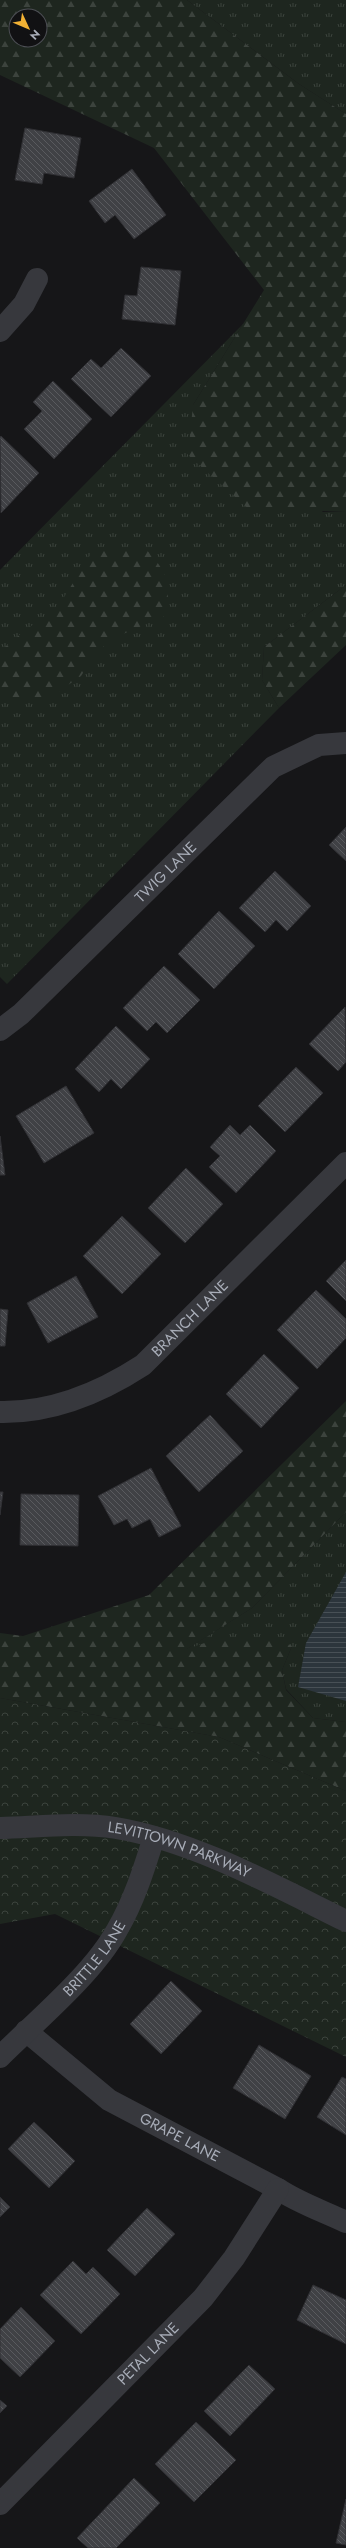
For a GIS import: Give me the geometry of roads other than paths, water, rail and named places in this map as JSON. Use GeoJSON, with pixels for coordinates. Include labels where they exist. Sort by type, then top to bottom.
{"type":"FeatureCollection","features":[{"type":"Feature","properties":{"kind":"street"},"geometry":{"type":"LineString","coordinates":[[0,331],[24,304],[37,279]]}},
{"type":"Feature","properties":{"kind":"street","name":"TWIG LANE"},"geometry":{"type":"LineString","coordinates":[[0,1030],[21,1014],[273,767],[319,745],[346,743]]}},
{"type":"Feature","properties":{"kind":"street","name":"BRANCH LANE"},"geometry":{"type":"LineString","coordinates":[[0,1412],[19,1412],[73,1402],[113,1385],[144,1365],[346,1163]]}},
{"type":"Feature","properties":{"kind":"street","name":"LEVITTOWN PARKWAY"},"geometry":{"type":"LineString","coordinates":[[0,1828],[60,1826],[115,1828],[154,1837],[240,1868],[346,1921]]}},
{"type":"Feature","properties":{"kind":"street","name":"BRITTLE LANE"},"geometry":{"type":"LineString","coordinates":[[0,2058],[96,1961],[117,1931],[133,1899],[154,1837]]}},
{"type":"Feature","properties":{"kind":"street","name":"GRAPE LANE"},"geometry":{"type":"LineString","coordinates":[[26,2031],[109,2100],[278,2189],[295,2201],[320,2209],[346,2222]]}},
{"type":"Feature","properties":{"kind":"street","name":"PETAL LANE"},"geometry":{"type":"LineString","coordinates":[[0,2504],[203,2298],[234,2258],[278,2189]]}}]}
